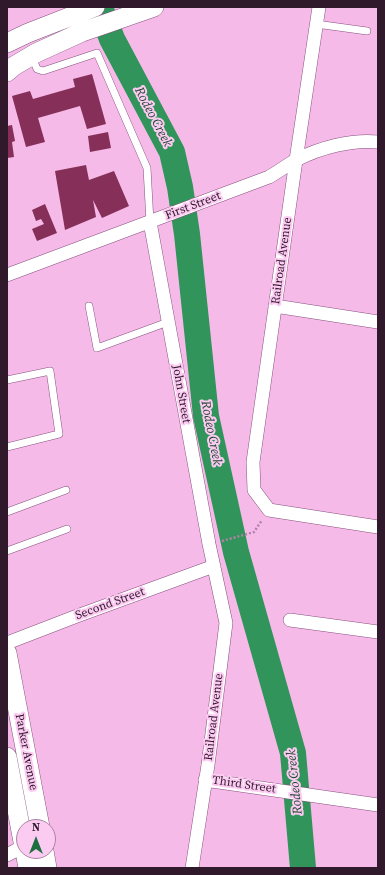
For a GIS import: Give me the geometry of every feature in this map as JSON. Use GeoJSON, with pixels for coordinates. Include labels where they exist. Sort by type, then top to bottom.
{"type":"FeatureCollection","features":[{"type":"Feature","properties":{"kind":"main road"},"geometry":{"type":"LineString","coordinates":[[11,69],[79,23],[95,7]]}},
{"type":"Feature","properties":{"kind":"main road"},"geometry":{"type":"LineString","coordinates":[[7,43],[28,33],[134,14],[154,7]]}},
{"type":"Feature","properties":{"kind":"main road","name":"Parker Avenue"},"geometry":{"type":"LineString","coordinates":[[7,653],[38,819]]}},
{"type":"Feature","properties":{"kind":"main road","name":"Parker Avenue"},"geometry":{"type":"LineString","coordinates":[[7,757],[19,819]]}},
{"type":"Feature","properties":{"kind":"street","name":"Railroad Avenue"},"geometry":{"type":"LineString","coordinates":[[269,510],[254,490],[253,462],[319,7]]}},
{"type":"Feature","properties":{"kind":"street","name":"First Street"},"geometry":{"type":"LineString","coordinates":[[7,275],[269,177],[296,160],[330,146],[368,141],[378,142]]}},
{"type":"Feature","properties":{"kind":"street","name":"John Street"},"geometry":{"type":"LineString","coordinates":[[150,222],[214,566]]}},
{"type":"Feature","properties":{"kind":"street"},"geometry":{"type":"LineString","coordinates":[[275,306],[378,322]]}},
{"type":"Feature","properties":{"kind":"street"},"geometry":{"type":"LineString","coordinates":[[269,510],[378,527]]}},
{"type":"Feature","properties":{"kind":"street","name":"Railroad Avenue"},"geometry":{"type":"LineString","coordinates":[[192,868],[226,623],[214,566]]}},
{"type":"Feature","properties":{"kind":"street","name":"Second Street"},"geometry":{"type":"LineString","coordinates":[[7,643],[214,566]]}},
{"type":"Feature","properties":{"kind":"street"},"geometry":{"type":"LineString","coordinates":[[290,620],[378,632]]}},
{"type":"Feature","properties":{"kind":"street","name":"Third Street"},"geometry":{"type":"LineString","coordinates":[[205,780],[378,805]]}},
{"type":"Feature","properties":{"kind":"street"},"geometry":{"type":"LineString","coordinates":[[7,855],[16,850]]}},
{"type":"Feature","properties":{"kind":"lane"},"geometry":{"type":"LineString","coordinates":[[316,24],[367,31]]}},
{"type":"Feature","properties":{"kind":"lane"},"geometry":{"type":"LineString","coordinates":[[31,56],[37,69],[43,71],[97,53],[147,168],[150,222]]}},
{"type":"Feature","properties":{"kind":"lane"},"geometry":{"type":"LineString","coordinates":[[89,306],[97,348],[168,322]]}},
{"type":"Feature","properties":{"kind":"lane"},"geometry":{"type":"LineString","coordinates":[[7,380],[50,371],[59,434],[7,448]]}},
{"type":"Feature","properties":{"kind":"lane"},"geometry":{"type":"LineString","coordinates":[[7,512],[66,490]]}},
{"type":"Feature","properties":{"kind":"lane"},"geometry":{"type":"LineString","coordinates":[[7,551],[67,528]]}},
{"type":"Feature","properties":{"kind":"path"},"geometry":{"type":"LineString","coordinates":[[209,544],[254,532],[269,510]]}},
{"type":"Feature","properties":{"kind":"building"},"geometry":{"type":"Polygon","coordinates":[[[92,74],[106,124],[87,129],[80,106],[38,118],[45,142],[26,147],[12,96],[30,91],[33,99],[75,87],[73,79],[92,74]]]}},
{"type":"Feature","properties":{"kind":"building"},"geometry":{"type":"Polygon","coordinates":[[[12,125],[15,141],[12,142],[14,157],[7,158],[7,126],[12,125]]]}},
{"type":"Feature","properties":{"kind":"building"},"geometry":{"type":"Polygon","coordinates":[[[108,132],[111,148],[90,152],[88,136],[108,132]]]}},
{"type":"Feature","properties":{"kind":"building"},"geometry":{"type":"Polygon","coordinates":[[[86,165],[89,180],[114,171],[129,206],[102,218],[93,200],[96,217],[65,230],[55,171],[86,165]]]}},
{"type":"Feature","properties":{"kind":"building"},"geometry":{"type":"Polygon","coordinates":[[[45,204],[57,233],[37,241],[32,229],[44,224],[41,219],[36,221],[32,210],[45,204]]]}},
{"type":"Feature","properties":{"kind":"waterway","name":"Rodeo Creek"},"geometry":{"type":"LineString","coordinates":[[100,7],[112,39],[172,152],[180,187],[187,234],[206,416],[236,552],[293,753],[303,868]]}}]}
